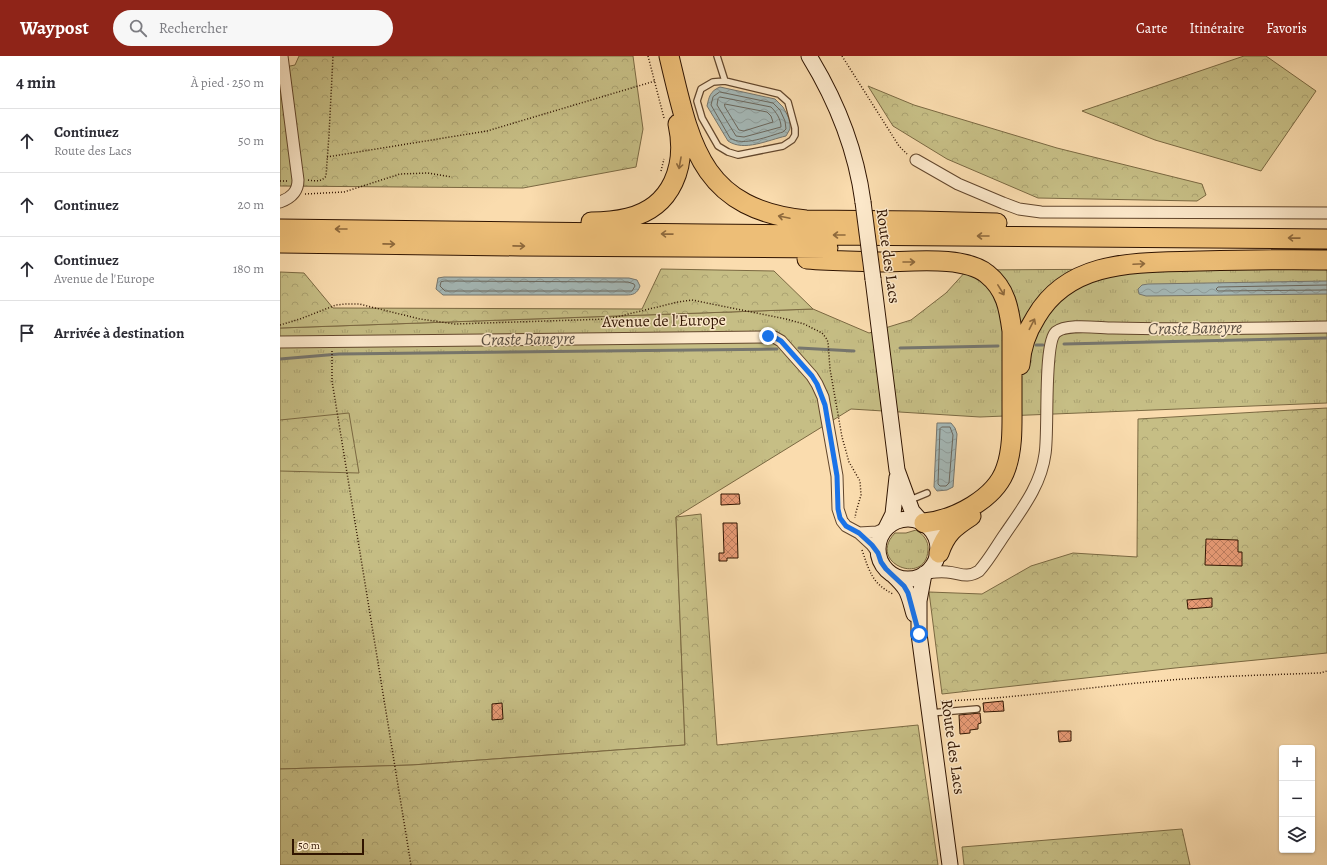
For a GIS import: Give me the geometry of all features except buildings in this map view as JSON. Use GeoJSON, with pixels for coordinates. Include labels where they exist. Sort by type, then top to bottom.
{"type":"FeatureCollection","features":[{"type":"Feature","properties":{"kind":"highway"},"geometry":{"type":"LineString","coordinates":[[280,229],[369,229],[598,222],[628,218],[648,209],[659,202],[673,184],[677,176],[681,153],[680,133],[662,56]]}},
{"type":"Feature","properties":{"kind":"highway"},"geometry":{"type":"LineString","coordinates":[[669,56],[688,132],[702,161],[715,180],[729,192],[747,205],[764,212],[787,218],[806,220],[921,221],[1151,229],[1260,238]]}},
{"type":"Feature","properties":{"kind":"highway"},"geometry":{"type":"LineString","coordinates":[[369,229],[702,241],[1041,249],[1327,251]]}},
{"type":"Feature","properties":{"kind":"highway"},"geometry":{"type":"LineString","coordinates":[[280,243],[1327,238]]}},
{"type":"Feature","properties":{"kind":"highway"},"geometry":{"type":"LineString","coordinates":[[702,241],[748,256],[834,261],[959,263],[979,269],[996,282],[1003,292],[1007,302],[1012,331],[1012,432],[1010,453],[1006,469],[992,490],[972,506],[953,516],[934,522],[922,522]]}},
{"type":"Feature","properties":{"kind":"highway"},"geometry":{"type":"LineString","coordinates":[[938,554],[947,535],[961,522],[988,504],[1011,476],[1017,454],[1020,363],[1022,349],[1031,324],[1040,309],[1059,288],[1090,272],[1126,264],[1260,259],[1327,260]]}},
{"type":"Feature","properties":{"kind":"main road","name":"Route des Lacs"},"geometry":{"type":"LineString","coordinates":[[808,56],[827,87],[841,120],[856,168],[863,202],[897,470],[893,514],[886,528]]}},
{"type":"Feature","properties":{"kind":"main road","name":"Route des Lacs"},"geometry":{"type":"LineString","coordinates":[[897,470],[912,511],[922,522]]}},
{"type":"Feature","properties":{"kind":"main road"},"geometry":{"type":"LineString","coordinates":[[902,519],[912,519],[922,522],[929,526],[935,534],[938,543],[938,554],[933,567],[926,574],[910,579],[893,575],[881,562],[878,553],[880,540],[886,528],[894,522],[902,519]]}},
{"type":"Feature","properties":{"kind":"main road","name":"Route des Lacs"},"geometry":{"type":"LineString","coordinates":[[919,634],[919,601],[926,574]]}},
{"type":"Feature","properties":{"kind":"main road","name":"Route des Lacs"},"geometry":{"type":"LineString","coordinates":[[893,575],[904,586],[908,593],[919,634],[950,865]]}},
{"type":"Feature","properties":{"kind":"street"},"geometry":{"type":"LineString","coordinates":[[280,202],[290,197],[298,188],[282,56]]}},
{"type":"Feature","properties":{"kind":"street"},"geometry":{"type":"LineString","coordinates":[[916,160],[958,184],[1003,203],[1019,209],[1041,212],[1327,214]]}},
{"type":"Feature","properties":{"kind":"street"},"geometry":{"type":"LineString","coordinates":[[926,574],[948,572],[963,576],[975,574],[979,571],[1028,502],[1043,466],[1045,454],[1048,417],[1048,363],[1051,341],[1056,332],[1062,329],[1074,327],[1139,329],[1327,327]]}},
{"type":"Feature","properties":{"kind":"street","name":"Avenue de l'Europe"},"geometry":{"type":"LineString","coordinates":[[280,342],[774,337],[781,341],[812,376],[820,390],[825,405],[837,476],[839,514],[844,524],[872,545],[878,553]]}},
{"type":"Feature","properties":{"kind":"street"},"geometry":{"type":"LineString","coordinates":[[856,532],[877,532],[886,528]]}},
{"type":"Feature","properties":{"kind":"street"},"geometry":{"type":"LineString","coordinates":[[938,554],[948,572]]}},
{"type":"Feature","properties":{"kind":"lane"},"geometry":{"type":"LineString","coordinates":[[717,56],[725,81]]}},
{"type":"Feature","properties":{"kind":"lane"},"geometry":{"type":"LineString","coordinates":[[725,81],[779,94],[788,102],[795,128],[795,135],[792,140],[783,146],[738,155],[728,152],[718,146],[702,118],[697,101],[701,89],[713,82],[725,81]]}},
{"type":"Feature","properties":{"kind":"lane"},"geometry":{"type":"LineString","coordinates":[[908,501],[927,493]]}},
{"type":"Feature","properties":{"kind":"lane"},"geometry":{"type":"LineString","coordinates":[[929,707],[977,709]]}},
{"type":"Feature","properties":{"kind":"path"},"geometry":{"type":"LineString","coordinates":[[298,180],[320,181],[326,176],[333,56]]}},
{"type":"Feature","properties":{"kind":"path"},"geometry":{"type":"LineString","coordinates":[[648,56],[666,124]]}},
{"type":"Feature","properties":{"kind":"path"},"geometry":{"type":"LineString","coordinates":[[842,56],[899,146],[916,160]]}},
{"type":"Feature","properties":{"kind":"path"},"geometry":{"type":"LineString","coordinates":[[327,157],[487,131],[654,81]]}},
{"type":"Feature","properties":{"kind":"path"},"geometry":{"type":"LineString","coordinates":[[661,173],[666,154]]}},
{"type":"Feature","properties":{"kind":"path"},"geometry":{"type":"LineString","coordinates":[[295,193],[310,194],[344,192],[400,174],[428,173],[452,177]]}},
{"type":"Feature","properties":{"kind":"path"},"geometry":{"type":"LineString","coordinates":[[280,325],[336,305],[346,304],[358,304],[420,319],[455,324],[608,319],[692,300],[804,324],[822,333],[828,342],[828,359],[845,449],[849,462],[860,480],[861,495],[855,518],[857,524],[856,532]]}},
{"type":"Feature","properties":{"kind":"path"},"geometry":{"type":"LineString","coordinates":[[332,352],[332,381],[411,865]]}},
{"type":"Feature","properties":{"kind":"path"},"geometry":{"type":"LineString","coordinates":[[860,546],[869,571],[878,584],[892,594],[908,593]]}},
{"type":"Feature","properties":{"kind":"path"},"geometry":{"type":"LineString","coordinates":[[929,707],[961,700],[1058,692],[1160,681],[1320,673],[1327,671]]}},
{"type":"Feature","properties":{"kind":"green space"},"geometry":{"type":"Polygon","coordinates":[[[299,56],[633,56],[643,129],[636,167],[523,188],[280,186],[280,68],[295,65],[299,56]]]}},
{"type":"Feature","properties":{"kind":"green space"},"geometry":{"type":"Polygon","coordinates":[[[1244,56],[1266,56],[1316,91],[1261,171],[1155,140],[1082,111],[1244,56]]]}},
{"type":"Feature","properties":{"kind":"green space"},"geometry":{"type":"Polygon","coordinates":[[[868,86],[914,105],[1057,148],[1202,184],[1206,195],[1197,201],[1038,198],[947,159],[893,126],[868,86]]]}},
{"type":"Feature","properties":{"kind":"green space"},"geometry":{"type":"Polygon","coordinates":[[[1327,268],[1327,403],[980,417],[851,409],[676,517],[685,745],[412,765],[280,769],[280,328],[813,309],[869,333],[911,320],[946,293],[967,270],[1327,268]]]}},
{"type":"Feature","properties":{"kind":"green space"},"geometry":{"type":"Polygon","coordinates":[[[661,269],[774,271],[813,309],[280,328],[280,272],[304,273],[333,308],[642,309],[661,269]]]}},
{"type":"Feature","properties":{"kind":"green space"},"geometry":{"type":"Polygon","coordinates":[[[1327,408],[1327,653],[942,694],[929,592],[982,594],[1031,566],[1073,553],[1137,557],[1138,419],[1327,408]]]}},
{"type":"Feature","properties":{"kind":"green space"},"geometry":{"type":"Polygon","coordinates":[[[349,413],[359,473],[280,471],[280,420],[349,413]]]}},
{"type":"Feature","properties":{"kind":"green space"},"geometry":{"type":"Polygon","coordinates":[[[701,514],[717,745],[918,725],[938,865],[280,865],[280,769],[412,765],[685,745],[676,517],[701,514]]]}},
{"type":"Feature","properties":{"kind":"green space"},"geometry":{"type":"Polygon","coordinates":[[[916,530],[923,536],[928,544],[925,561],[918,567],[909,569],[900,567],[892,561],[888,554],[888,544],[895,533],[906,533],[916,530]]]}},
{"type":"Feature","properties":{"kind":"green space"},"geometry":{"type":"Polygon","coordinates":[[[1182,829],[1190,865],[964,865],[962,847],[1182,829]]]}},
{"type":"Feature","properties":{"kind":"water"},"geometry":{"type":"Polygon","coordinates":[[[720,87],[775,99],[783,107],[790,120],[790,129],[786,136],[749,145],[734,144],[728,141],[707,106],[712,92],[720,87]]]}},
{"type":"Feature","properties":{"kind":"water"},"geometry":{"type":"Polygon","coordinates":[[[438,278],[629,278],[637,280],[640,286],[636,292],[628,295],[443,295],[436,289],[438,278]]]}},
{"type":"Feature","properties":{"kind":"water"},"geometry":{"type":"Polygon","coordinates":[[[1327,281],[1327,294],[1146,296],[1139,294],[1138,289],[1142,285],[1148,284],[1327,281]]]}},
{"type":"Feature","properties":{"kind":"water"},"geometry":{"type":"Polygon","coordinates":[[[937,423],[951,423],[957,434],[953,487],[947,490],[937,491],[934,487],[937,423]]]}},
{"type":"Feature","properties":{"kind":"waterway","name":"Craste Baneyre"},"geometry":{"type":"LineString","coordinates":[[1064,344],[1327,338]]}},
{"type":"Feature","properties":{"kind":"waterway","name":"Craste Baneyre"},"geometry":{"type":"LineString","coordinates":[[1036,345],[1043,345]]}},
{"type":"Feature","properties":{"kind":"waterway","name":"Craste Baneyre"},"geometry":{"type":"LineString","coordinates":[[900,348],[998,346]]}},
{"type":"Feature","properties":{"kind":"waterway","name":"Craste Baneyre"},"geometry":{"type":"LineString","coordinates":[[799,348],[854,351]]}},
{"type":"Feature","properties":{"kind":"waterway","name":"Craste Baneyre"},"geometry":{"type":"LineString","coordinates":[[280,359],[339,354],[777,349]]}},
{"type":"Feature","properties":{"kind":"route"},"geometry":{"type":"LineString","coordinates":[[768,336],[778,338],[812,376],[817,384],[825,405],[837,476],[838,509],[840,518],[846,526],[859,533],[872,545],[886,569],[904,586],[908,593],[919,634]]}}]}
